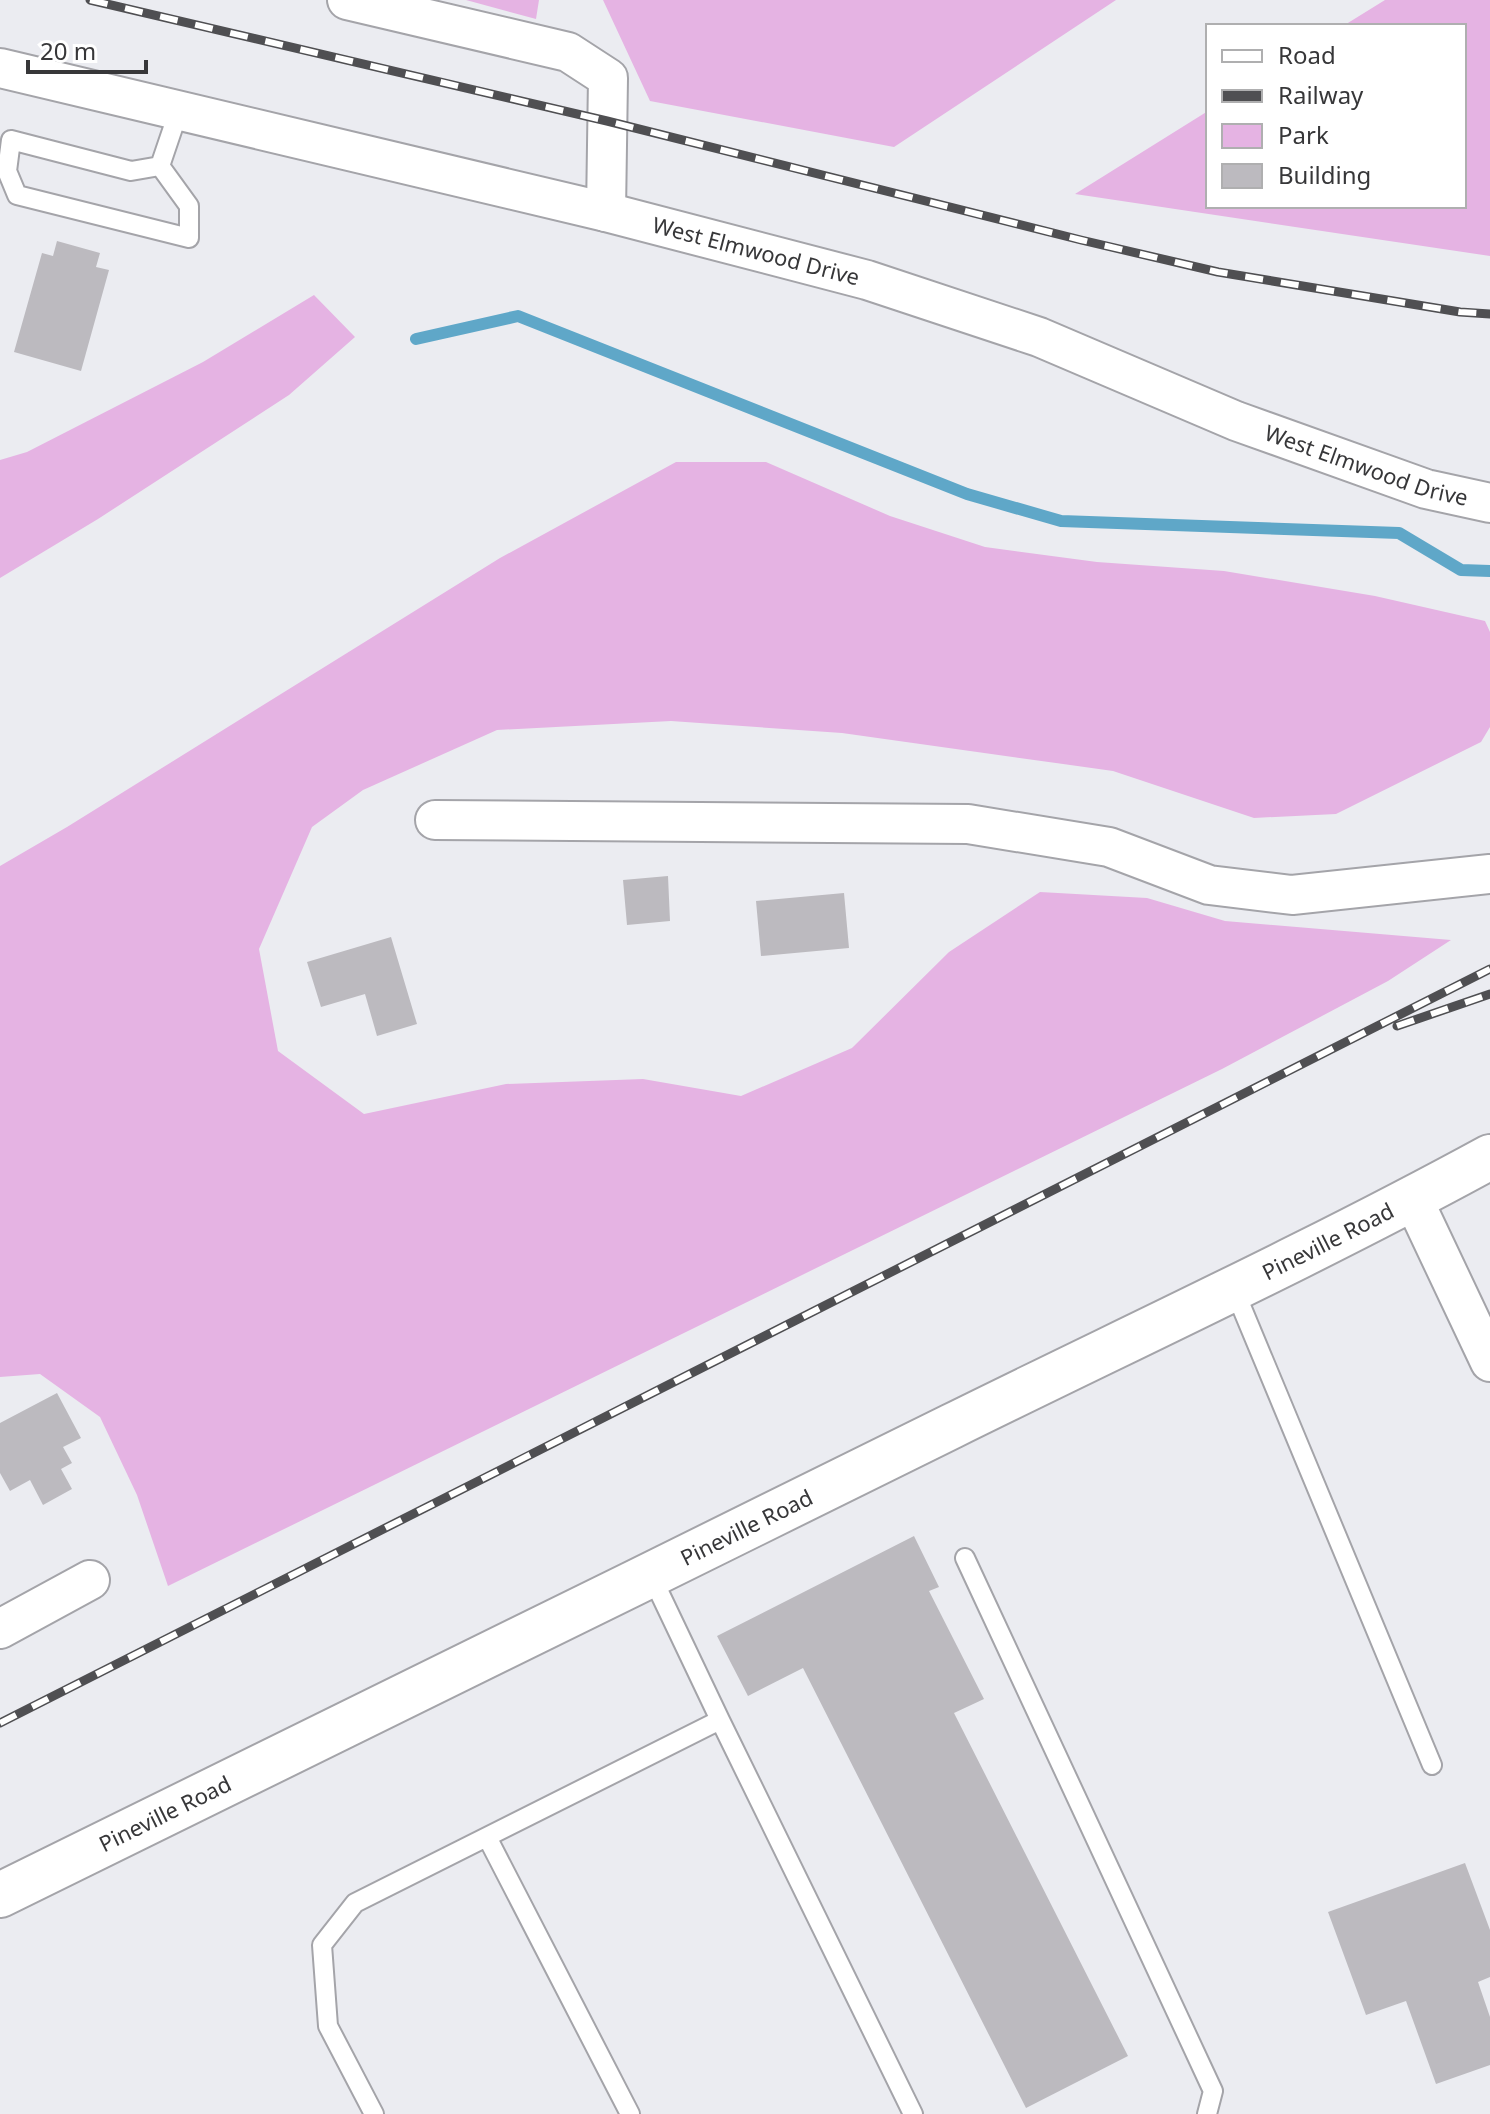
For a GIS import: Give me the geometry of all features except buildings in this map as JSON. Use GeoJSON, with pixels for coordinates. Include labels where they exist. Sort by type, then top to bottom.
{"type":"FeatureCollection","features":[{"type":"Feature","properties":{"kind":"main road","name":"Pineville Road"},"geometry":{"type":"LineString","coordinates":[[0,1895],[1234,1289],[1490,1157]]}},
{"type":"Feature","properties":{"kind":"street"},"geometry":{"type":"LineString","coordinates":[[347,0],[568,52],[608,78],[606,212]]}},
{"type":"Feature","properties":{"kind":"street","name":"West Elmwood Drive"},"geometry":{"type":"LineString","coordinates":[[0,68],[606,212],[867,280],[1039,337],[1236,421],[1426,489],[1490,503]]}},
{"type":"Feature","properties":{"kind":"street"},"geometry":{"type":"LineString","coordinates":[[435,820],[968,824],[1109,847],[1209,885],[1292,895],[1490,874]]}},
{"type":"Feature","properties":{"kind":"street"},"geometry":{"type":"LineString","coordinates":[[1413,1199],[1490,1362]]}},
{"type":"Feature","properties":{"kind":"street"},"geometry":{"type":"LineString","coordinates":[[0,1629],[90,1580]]}},
{"type":"Feature","properties":{"kind":"lane"},"geometry":{"type":"LineString","coordinates":[[160,166],[179,110]]}},
{"type":"Feature","properties":{"kind":"lane"},"geometry":{"type":"LineString","coordinates":[[11,140],[131,171],[160,166],[189,206],[189,238],[17,195],[7,171],[11,140]]}},
{"type":"Feature","properties":{"kind":"lane"},"geometry":{"type":"LineString","coordinates":[[1234,1289],[1432,1765]]}},
{"type":"Feature","properties":{"kind":"lane"},"geometry":{"type":"LineString","coordinates":[[965,1558],[1213,2091],[1207,2114]]}},
{"type":"Feature","properties":{"kind":"lane"},"geometry":{"type":"LineString","coordinates":[[651,1575],[913,2114]]}},
{"type":"Feature","properties":{"kind":"lane"},"geometry":{"type":"LineString","coordinates":[[374,2114],[328,2026],[322,1945],[355,1903],[720,1720]]}},
{"type":"Feature","properties":{"kind":"lane"},"geometry":{"type":"LineString","coordinates":[[487,1837],[630,2114]]}},
{"type":"Feature","properties":{"kind":"green space"},"geometry":{"type":"Polygon","coordinates":[[[466,0],[539,0],[536,19],[466,0]]]}},
{"type":"Feature","properties":{"kind":"green space"},"geometry":{"type":"Polygon","coordinates":[[[603,0],[1116,0],[894,147],[650,101],[603,0]]]}},
{"type":"Feature","properties":{"kind":"green space"},"geometry":{"type":"Polygon","coordinates":[[[1385,0],[1490,0],[1490,256],[1075,194],[1206,112],[1206,208],[1466,208],[1466,24],[1346,24],[1385,0]]]}},
{"type":"Feature","properties":{"kind":"green space"},"geometry":{"type":"Polygon","coordinates":[[[314,295],[355,337],[289,395],[98,519],[0,578],[0,460],[27,452],[203,362],[314,295]]]}},
{"type":"Feature","properties":{"kind":"green space"},"geometry":{"type":"Polygon","coordinates":[[[676,462],[766,462],[890,516],[985,547],[1097,562],[1224,571],[1375,596],[1485,621],[1490,632],[1490,727],[1481,742],[1336,814],[1254,818],[1113,771],[842,733],[671,721],[497,730],[363,790],[312,827],[259,949],[278,1051],[364,1114],[506,1084],[643,1079],[741,1096],[852,1048],[949,952],[1040,892],[1147,898],[1225,921],[1451,940],[1388,981],[1222,1069],[168,1586],[137,1495],[100,1417],[40,1374],[0,1377],[0,866],[500,558],[676,462]]]}},
{"type":"Feature","properties":{"kind":"waterway"},"geometry":{"type":"LineString","coordinates":[[416,339],[518,316],[967,494],[1061,521],[1399,533],[1461,570],[1490,571]]}},
{"type":"Feature","properties":{"kind":"railway"},"geometry":{"type":"LineString","coordinates":[[90,0],[607,121],[1218,272],[1460,312],[1490,314]]}},
{"type":"Feature","properties":{"kind":"railway"},"geometry":{"type":"LineString","coordinates":[[0,1723],[1490,969]]}},
{"type":"Feature","properties":{"kind":"railway"},"geometry":{"type":"LineString","coordinates":[[1397,1026],[1490,994]]}}]}
